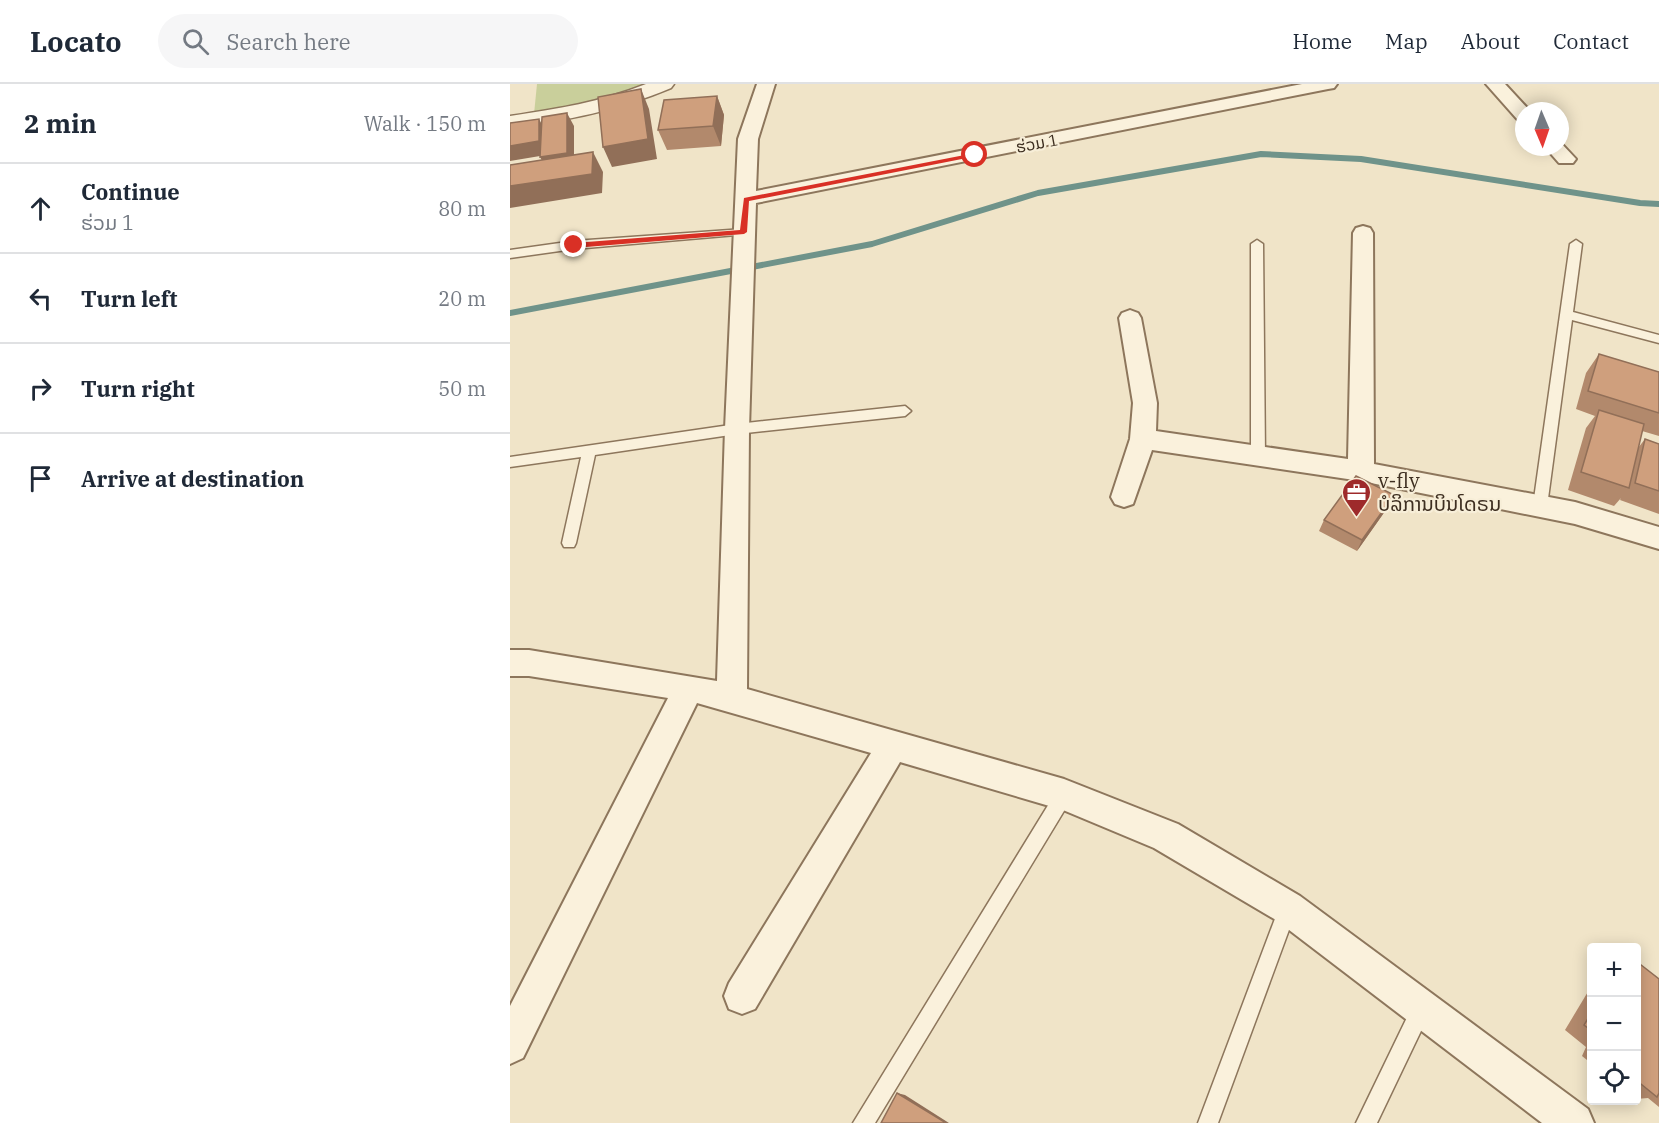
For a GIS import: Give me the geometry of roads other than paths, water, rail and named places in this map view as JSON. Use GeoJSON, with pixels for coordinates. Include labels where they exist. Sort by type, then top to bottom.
{"type":"FeatureCollection","features":[{"type":"Feature","properties":{"kind":"street"},"geometry":{"type":"LineString","coordinates":[[510,122],[580,112],[625,100],[664,84]]}},
{"type":"Feature","properties":{"kind":"street"},"geometry":{"type":"LineString","coordinates":[[732,698],[737,429],[748,139],[766,84]]}},
{"type":"Feature","properties":{"kind":"street","name":"ຮ່ວມ 1"},"geometry":{"type":"LineString","coordinates":[[746,199],[1328,84]]}},
{"type":"Feature","properties":{"kind":"street"},"geometry":{"type":"LineString","coordinates":[[1495,84],[1515,105]]}},
{"type":"Feature","properties":{"kind":"street"},"geometry":{"type":"LineString","coordinates":[[1361,471],[1363,233]]}},
{"type":"Feature","properties":{"kind":"street"},"geometry":{"type":"LineString","coordinates":[[1124,497],[1143,438],[1145,403],[1130,318]]}},
{"type":"Feature","properties":{"kind":"street"},"geometry":{"type":"LineString","coordinates":[[1143,438],[1361,471],[1575,513],[1659,538]]}},
{"type":"Feature","properties":{"kind":"street"},"geometry":{"type":"LineString","coordinates":[[510,663],[529,663],[689,688],[732,698],[1064,795],[1166,836],[1288,908],[1574,1123]]}},
{"type":"Feature","properties":{"kind":"street"},"geometry":{"type":"LineString","coordinates":[[510,1045],[689,688]]}},
{"type":"Feature","properties":{"kind":"street"},"geometry":{"type":"LineString","coordinates":[[742,996],[893,745]]}},
{"type":"Feature","properties":{"kind":"lane"},"geometry":{"type":"LineString","coordinates":[[510,254],[574,245],[744,239]]}},
{"type":"Feature","properties":{"kind":"lane"},"geometry":{"type":"LineString","coordinates":[[1257,244],[1258,457]]}},
{"type":"Feature","properties":{"kind":"lane"},"geometry":{"type":"LineString","coordinates":[[1540,506],[1576,244]]}},
{"type":"Feature","properties":{"kind":"lane"},"geometry":{"type":"LineString","coordinates":[[1567,315],[1659,339]]}},
{"type":"Feature","properties":{"kind":"lane"},"geometry":{"type":"LineString","coordinates":[[510,462],[737,429],[905,411]]}},
{"type":"Feature","properties":{"kind":"lane"},"geometry":{"type":"LineString","coordinates":[[569,543],[589,451]]}},
{"type":"Feature","properties":{"kind":"lane"},"geometry":{"type":"LineString","coordinates":[[863,1123],[1064,795]]}},
{"type":"Feature","properties":{"kind":"lane"},"geometry":{"type":"LineString","coordinates":[[1208,1123],[1288,908]]}},
{"type":"Feature","properties":{"kind":"lane"},"geometry":{"type":"LineString","coordinates":[[1366,1123],[1422,1010]]}},
{"type":"Feature","properties":{"kind":"waterway"},"geometry":{"type":"LineString","coordinates":[[510,313],[872,244],[1038,193],[1261,154],[1361,159],[1640,203],[1659,204]]}},
{"type":"Feature","properties":{"kind":"place","name":"v-fly ບໍລິການບິນໂດຣນ"},"geometry":{"type":"Point","coordinates":[1357,518]}}]}
